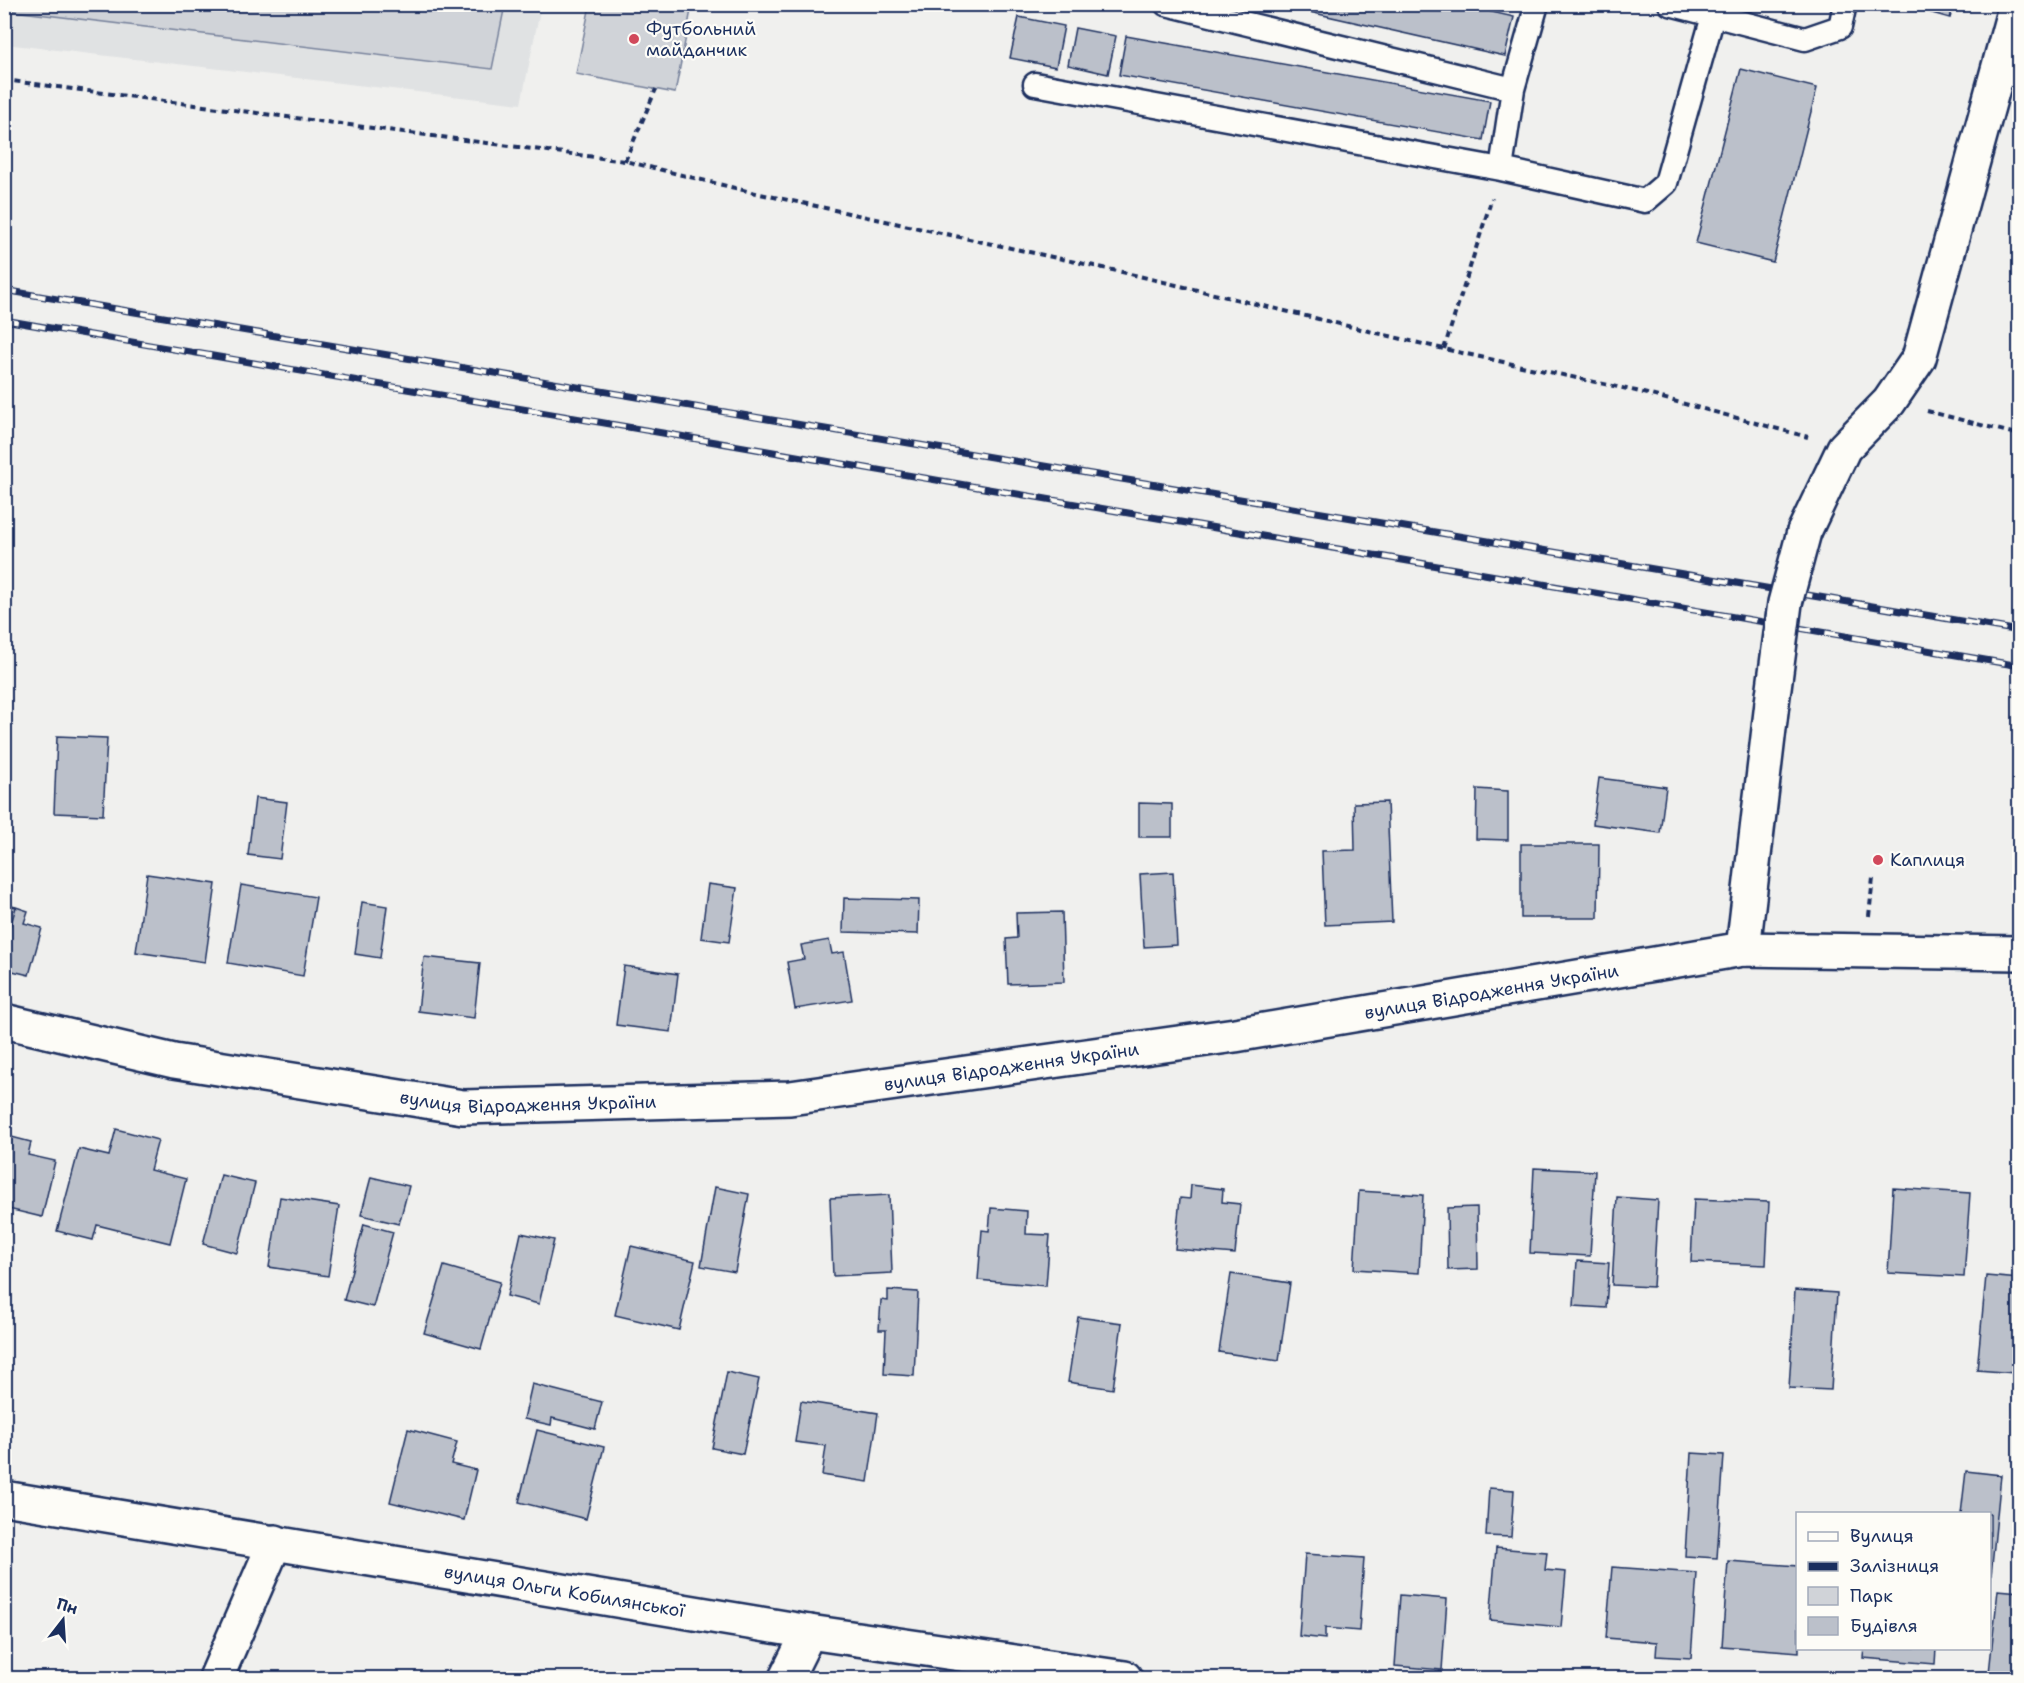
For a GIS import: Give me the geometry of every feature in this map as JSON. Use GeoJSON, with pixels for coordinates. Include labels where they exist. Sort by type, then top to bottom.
{"type":"FeatureCollection","features":[{"type":"Feature","properties":{"kind":"street"},"geometry":{"type":"LineString","coordinates":[[1743,949],[1785,603],[1804,532],[1844,448],[1889,402],[1919,358],[2016,4]]}},
{"type":"Feature","properties":{"kind":"street","name":"вулиця Відродження України"},"geometry":{"type":"LineString","coordinates":[[4,1021],[174,1061],[463,1107],[790,1098],[1235,1035],[1743,949],[2019,953]]}},
{"type":"Feature","properties":{"kind":"street","name":"вулиця Ольги Кобилянської"},"geometry":{"type":"LineString","coordinates":[[4,1498],[809,1632],[1125,1678]]}},
{"type":"Feature","properties":{"kind":"street"},"geometry":{"type":"LineString","coordinates":[[216,1678],[274,1542]]}},
{"type":"Feature","properties":{"kind":"street"},"geometry":{"type":"LineString","coordinates":[[786,1678],[809,1632]]}},
{"type":"Feature","properties":{"kind":"lane"},"geometry":{"type":"LineString","coordinates":[[1166,4],[1513,90]]}},
{"type":"Feature","properties":{"kind":"lane"},"geometry":{"type":"LineString","coordinates":[[1501,169],[1513,90],[1537,4]]}},
{"type":"Feature","properties":{"kind":"lane"},"geometry":{"type":"LineString","coordinates":[[1670,4],[1805,39],[1840,27],[1845,4]]}},
{"type":"Feature","properties":{"kind":"lane"},"geometry":{"type":"LineString","coordinates":[[1035,84],[1501,169],[1645,201],[1666,183],[1713,16]]}},
{"type":"Feature","properties":{"kind":"path"},"geometry":{"type":"LineString","coordinates":[[4,80],[625,161],[751,192],[1122,272],[1636,392],[1844,448]]}},
{"type":"Feature","properties":{"kind":"path"},"geometry":{"type":"LineString","coordinates":[[625,161],[656,89]]}},
{"type":"Feature","properties":{"kind":"path"},"geometry":{"type":"LineString","coordinates":[[1444,349],[1501,169]]}},
{"type":"Feature","properties":{"kind":"path"},"geometry":{"type":"LineString","coordinates":[[1889,402],[2019,435]]}},
{"type":"Feature","properties":{"kind":"shaded area"},"geometry":{"type":"Polygon","coordinates":[[[5,5],[541,5],[521,104],[5,44],[5,5]]]}},
{"type":"Feature","properties":{"kind":"green space"},"geometry":{"type":"Polygon","coordinates":[[[5,4],[505,5],[492,69],[5,10],[5,4]]]}},
{"type":"Feature","properties":{"kind":"green space","name":"Футбольний майданчик"},"geometry":{"type":"Polygon","coordinates":[[[590,5],[692,5],[675,93],[576,74],[590,5]]]}},
{"type":"Feature","properties":{"kind":"building"},"geometry":{"type":"Polygon","coordinates":[[[1274,4],[1457,4],[1514,17],[1505,56],[1274,4]]]}},
{"type":"Feature","properties":{"kind":"building"},"geometry":{"type":"Polygon","coordinates":[[[1900,4],[1954,4],[1950,18],[1900,4]]]}},
{"type":"Feature","properties":{"kind":"building"},"geometry":{"type":"Polygon","coordinates":[[[1019,17],[1064,26],[1056,67],[1010,58],[1019,17]]]}},
{"type":"Feature","properties":{"kind":"building"},"geometry":{"type":"Polygon","coordinates":[[[1075,28],[1116,36],[1108,74],[1068,65],[1075,28]]]}},
{"type":"Feature","properties":{"kind":"building"},"geometry":{"type":"Polygon","coordinates":[[[1126,36],[1490,101],[1483,140],[1119,75],[1126,36]]]}},
{"type":"Feature","properties":{"kind":"building"},"geometry":{"type":"Polygon","coordinates":[[[1741,69],[1817,88],[1773,262],[1696,243],[1741,69]]]}},
{"type":"Feature","properties":{"kind":"building"},"geometry":{"type":"Polygon","coordinates":[[[57,736],[107,738],[103,815],[54,813],[57,736]]]}},
{"type":"Feature","properties":{"kind":"building"},"geometry":{"type":"Polygon","coordinates":[[[1599,778],[1666,787],[1660,833],[1593,824],[1599,778]]]}},
{"type":"Feature","properties":{"kind":"building"},"geometry":{"type":"Polygon","coordinates":[[[1477,789],[1508,791],[1508,840],[1476,839],[1477,789]]]}},
{"type":"Feature","properties":{"kind":"building"},"geometry":{"type":"Polygon","coordinates":[[[255,798],[287,802],[280,859],[248,855],[255,798]]]}},
{"type":"Feature","properties":{"kind":"building"},"geometry":{"type":"Polygon","coordinates":[[[1387,802],[1392,922],[1325,925],[1322,851],[1355,850],[1354,803],[1387,802]]]}},
{"type":"Feature","properties":{"kind":"building"},"geometry":{"type":"Polygon","coordinates":[[[1139,803],[1172,804],[1172,837],[1139,837],[1139,803]]]}},
{"type":"Feature","properties":{"kind":"building"},"geometry":{"type":"Polygon","coordinates":[[[1521,844],[1599,844],[1598,918],[1521,918],[1521,844]]]}},
{"type":"Feature","properties":{"kind":"building"},"geometry":{"type":"Polygon","coordinates":[[[1173,872],[1177,945],[1144,947],[1140,874],[1173,872]]]}},
{"type":"Feature","properties":{"kind":"building"},"geometry":{"type":"Polygon","coordinates":[[[147,874],[216,884],[205,962],[136,952],[147,874]]]}},
{"type":"Feature","properties":{"kind":"building"},"geometry":{"type":"Polygon","coordinates":[[[708,884],[737,888],[729,942],[701,938],[708,884]]]}},
{"type":"Feature","properties":{"kind":"building"},"geometry":{"type":"Polygon","coordinates":[[[241,885],[316,897],[303,976],[228,963],[241,885]]]}},
{"type":"Feature","properties":{"kind":"building"},"geometry":{"type":"Polygon","coordinates":[[[844,898],[919,900],[918,934],[843,932],[844,898]]]}},
{"type":"Feature","properties":{"kind":"building"},"geometry":{"type":"Polygon","coordinates":[[[362,902],[387,906],[380,958],[355,954],[362,902]]]}},
{"type":"Feature","properties":{"kind":"building"},"geometry":{"type":"Polygon","coordinates":[[[4,904],[16,907],[4,947],[4,904]]]}},
{"type":"Feature","properties":{"kind":"building"},"geometry":{"type":"Polygon","coordinates":[[[16,907],[28,911],[24,923],[42,928],[29,975],[4,969],[4,947],[16,907]]]}},
{"type":"Feature","properties":{"kind":"building"},"geometry":{"type":"Polygon","coordinates":[[[1062,912],[1064,982],[1008,984],[1006,939],[1017,938],[1016,913],[1062,912]]]}},
{"type":"Feature","properties":{"kind":"building"},"geometry":{"type":"Polygon","coordinates":[[[829,940],[832,954],[844,952],[852,1000],[795,1009],[787,962],[804,959],[801,945],[829,940]]]}},
{"type":"Feature","properties":{"kind":"building"},"geometry":{"type":"Polygon","coordinates":[[[424,957],[480,963],[474,1018],[418,1011],[424,957]]]}},
{"type":"Feature","properties":{"kind":"building"},"geometry":{"type":"Polygon","coordinates":[[[624,966],[678,974],[671,1032],[616,1025],[624,966]]]}},
{"type":"Feature","properties":{"kind":"building"},"geometry":{"type":"Polygon","coordinates":[[[116,1129],[158,1140],[150,1170],[186,1179],[170,1243],[97,1225],[93,1240],[57,1231],[79,1149],[109,1156],[116,1129]]]}},
{"type":"Feature","properties":{"kind":"building"},"geometry":{"type":"Polygon","coordinates":[[[4,1135],[31,1142],[28,1155],[55,1161],[42,1217],[4,1208],[4,1135]]]}},
{"type":"Feature","properties":{"kind":"building"},"geometry":{"type":"Polygon","coordinates":[[[1534,1168],[1595,1171],[1590,1256],[1530,1253],[1534,1168]]]}},
{"type":"Feature","properties":{"kind":"building"},"geometry":{"type":"Polygon","coordinates":[[[221,1175],[255,1183],[237,1253],[203,1244],[221,1175]]]}},
{"type":"Feature","properties":{"kind":"building"},"geometry":{"type":"Polygon","coordinates":[[[371,1177],[409,1186],[399,1224],[361,1215],[371,1177]]]}},
{"type":"Feature","properties":{"kind":"building"},"geometry":{"type":"Polygon","coordinates":[[[1191,1185],[1223,1189],[1222,1202],[1240,1204],[1235,1254],[1175,1249],[1180,1198],[1190,1199],[1191,1185]]]}},
{"type":"Feature","properties":{"kind":"building"},"geometry":{"type":"Polygon","coordinates":[[[715,1187],[749,1194],[735,1272],[701,1266],[715,1187]]]}},
{"type":"Feature","properties":{"kind":"building"},"geometry":{"type":"Polygon","coordinates":[[[1893,1188],[1970,1193],[1964,1277],[1888,1273],[1893,1188]]]}},
{"type":"Feature","properties":{"kind":"building"},"geometry":{"type":"Polygon","coordinates":[[[1359,1191],[1423,1195],[1419,1273],[1354,1269],[1359,1191]]]}},
{"type":"Feature","properties":{"kind":"building"},"geometry":{"type":"Polygon","coordinates":[[[889,1195],[892,1273],[833,1276],[830,1198],[889,1195]]]}},
{"type":"Feature","properties":{"kind":"building"},"geometry":{"type":"Polygon","coordinates":[[[280,1197],[339,1206],[328,1276],[269,1267],[280,1197]]]}},
{"type":"Feature","properties":{"kind":"building"},"geometry":{"type":"Polygon","coordinates":[[[1617,1197],[1658,1200],[1653,1287],[1612,1285],[1617,1197]]]}},
{"type":"Feature","properties":{"kind":"building"},"geometry":{"type":"Polygon","coordinates":[[[1694,1199],[1769,1202],[1766,1265],[1691,1262],[1694,1199]]]}},
{"type":"Feature","properties":{"kind":"building"},"geometry":{"type":"Polygon","coordinates":[[[1477,1207],[1478,1269],[1448,1270],[1447,1208],[1477,1207]]]}},
{"type":"Feature","properties":{"kind":"building"},"geometry":{"type":"Polygon","coordinates":[[[991,1208],[1027,1211],[1026,1234],[1050,1235],[1046,1286],[978,1280],[982,1230],[989,1231],[991,1208]]]}},
{"type":"Feature","properties":{"kind":"building"},"geometry":{"type":"Polygon","coordinates":[[[364,1224],[393,1232],[373,1307],[344,1300],[364,1224]]]}},
{"type":"Feature","properties":{"kind":"building"},"geometry":{"type":"Polygon","coordinates":[[[521,1233],[554,1240],[539,1304],[507,1296],[521,1233]]]}},
{"type":"Feature","properties":{"kind":"building"},"geometry":{"type":"Polygon","coordinates":[[[631,1246],[695,1261],[679,1330],[615,1315],[631,1246]]]}},
{"type":"Feature","properties":{"kind":"building"},"geometry":{"type":"Polygon","coordinates":[[[1577,1261],[1609,1263],[1606,1308],[1574,1306],[1577,1261]]]}},
{"type":"Feature","properties":{"kind":"building"},"geometry":{"type":"Polygon","coordinates":[[[444,1266],[500,1282],[481,1349],[424,1333],[444,1266]]]}},
{"type":"Feature","properties":{"kind":"building"},"geometry":{"type":"Polygon","coordinates":[[[1231,1274],[1290,1283],[1279,1361],[1219,1352],[1231,1274]]]}},
{"type":"Feature","properties":{"kind":"building"},"geometry":{"type":"Polygon","coordinates":[[[1986,1276],[2020,1279],[2020,1330],[2015,1373],[1977,1370],[1986,1276]]]}},
{"type":"Feature","properties":{"kind":"building"},"geometry":{"type":"Polygon","coordinates":[[[888,1290],[918,1292],[914,1376],[884,1374],[886,1330],[879,1330],[881,1300],[888,1301],[888,1290]]]}},
{"type":"Feature","properties":{"kind":"building"},"geometry":{"type":"Polygon","coordinates":[[[1795,1290],[1837,1293],[1831,1390],[1789,1388],[1795,1290]]]}},
{"type":"Feature","properties":{"kind":"building"},"geometry":{"type":"Polygon","coordinates":[[[1078,1317],[1122,1323],[1113,1389],[1068,1382],[1078,1317]]]}},
{"type":"Feature","properties":{"kind":"building"},"geometry":{"type":"Polygon","coordinates":[[[727,1372],[759,1379],[743,1454],[712,1448],[727,1372]]]}},
{"type":"Feature","properties":{"kind":"building"},"geometry":{"type":"Polygon","coordinates":[[[532,1384],[602,1402],[595,1429],[552,1418],[551,1425],[524,1419],[532,1384]]]}},
{"type":"Feature","properties":{"kind":"building"},"geometry":{"type":"Polygon","coordinates":[[[801,1401],[878,1413],[868,1482],[822,1475],[826,1446],[795,1442],[801,1401]]]}},
{"type":"Feature","properties":{"kind":"building"},"geometry":{"type":"Polygon","coordinates":[[[408,1429],[457,1442],[451,1464],[476,1470],[464,1520],[390,1502],[408,1429]]]}},
{"type":"Feature","properties":{"kind":"building"},"geometry":{"type":"Polygon","coordinates":[[[537,1430],[604,1447],[586,1519],[519,1502],[537,1430]]]}},
{"type":"Feature","properties":{"kind":"building"},"geometry":{"type":"Polygon","coordinates":[[[1691,1453],[1724,1455],[1717,1558],[1685,1556],[1691,1453]]]}},
{"type":"Feature","properties":{"kind":"building"},"geometry":{"type":"Polygon","coordinates":[[[1966,1471],[2001,1475],[1991,1576],[1991,1512],[1961,1512],[1966,1471]]]}},
{"type":"Feature","properties":{"kind":"building"},"geometry":{"type":"Polygon","coordinates":[[[1489,1488],[1514,1490],[1511,1537],[1486,1536],[1489,1488]]]}},
{"type":"Feature","properties":{"kind":"building"},"geometry":{"type":"Polygon","coordinates":[[[1496,1548],[1547,1552],[1545,1570],[1566,1572],[1561,1627],[1490,1620],[1496,1548]]]}},
{"type":"Feature","properties":{"kind":"building"},"geometry":{"type":"Polygon","coordinates":[[[1305,1554],[1364,1558],[1359,1631],[1325,1628],[1325,1639],[1299,1636],[1305,1554]]]}},
{"type":"Feature","properties":{"kind":"building"},"geometry":{"type":"Polygon","coordinates":[[[1728,1561],[1796,1566],[1796,1650],[1799,1652],[1722,1646],[1728,1561]]]}},
{"type":"Feature","properties":{"kind":"building"},"geometry":{"type":"Polygon","coordinates":[[[1612,1567],[1697,1573],[1691,1658],[1656,1656],[1657,1642],[1606,1638],[1612,1567]]]}},
{"type":"Feature","properties":{"kind":"building"},"geometry":{"type":"Polygon","coordinates":[[[1998,1590],[2020,1592],[2020,1676],[1989,1673],[1998,1590]]]}},
{"type":"Feature","properties":{"kind":"building"},"geometry":{"type":"Polygon","coordinates":[[[1400,1595],[1447,1599],[1442,1670],[1395,1666],[1400,1595]]]}},
{"type":"Feature","properties":{"kind":"building"},"geometry":{"type":"Polygon","coordinates":[[[1864,1650],[1936,1650],[1935,1664],[1863,1658],[1864,1650]]]}},
{"type":"Feature","properties":{"kind":"railway"},"geometry":{"type":"LineString","coordinates":[[4,290],[2020,631]]}},
{"type":"Feature","properties":{"kind":"railway"},"geometry":{"type":"LineString","coordinates":[[4,320],[2020,666]]}},
{"type":"Feature","properties":{"kind":"place","name":"Футбольний майданчик"},"geometry":{"type":"Point","coordinates":[634,39]}},
{"type":"Feature","properties":{"kind":"place","name":"Каплиця"},"geometry":{"type":"Point","coordinates":[1878,860]}}]}
